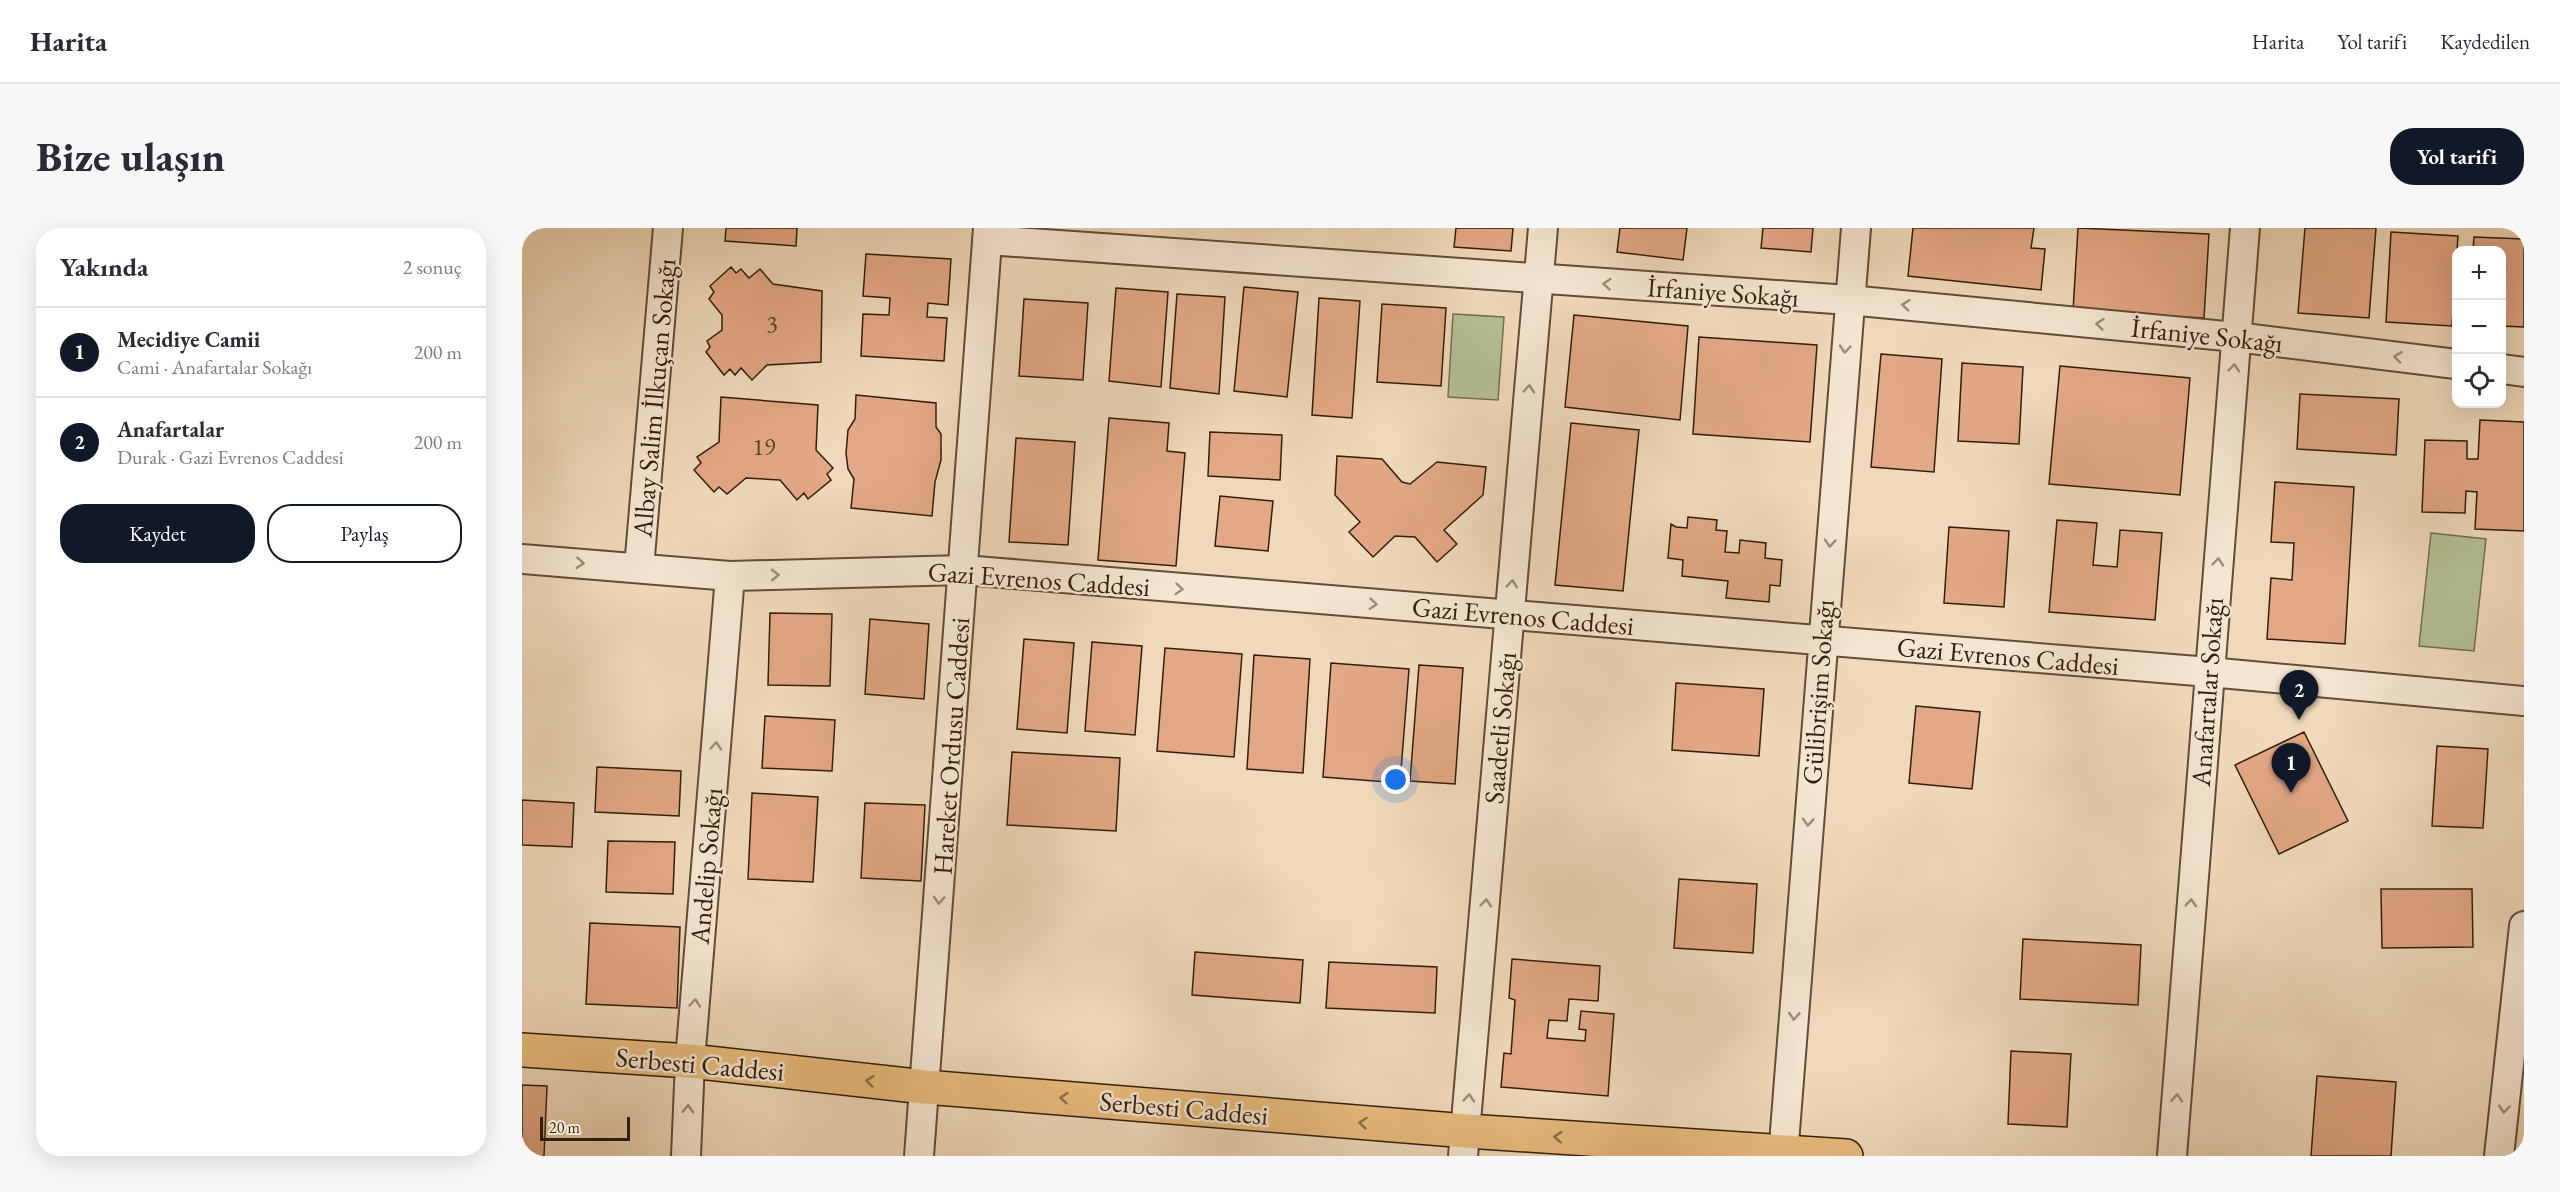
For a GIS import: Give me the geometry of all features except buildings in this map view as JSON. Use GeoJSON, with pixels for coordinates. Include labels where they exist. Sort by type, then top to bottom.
{"type":"FeatureCollection","features":[{"type":"Feature","properties":{"kind":"main road","name":"Serbesti Caddesi"},"geometry":{"type":"LineString","coordinates":[[522,1050],[690,1062],[1465,1144],[1846,1156]]}},
{"type":"Feature","properties":{"kind":"street","name":"Albay Salim İlkuçan Sokağı"},"geometry":{"type":"LineString","coordinates":[[639,568],[668,228]]}},
{"type":"Feature","properties":{"kind":"street","name":"Saadetli Sokağı"},"geometry":{"type":"LineString","coordinates":[[1465,1144],[1543,228]]}},
{"type":"Feature","properties":{"kind":"street","name":"Gülibrişim Sokağı"},"geometry":{"type":"LineString","coordinates":[[1783,1153],[1856,228]]}},
{"type":"Feature","properties":{"kind":"street","name":"Anafartalar Sokağı"},"geometry":{"type":"LineString","coordinates":[[2172,1156],[2208,672],[2245,228]]}},
{"type":"Feature","properties":{"kind":"street","name":"İrfaniye Sokağı"},"geometry":{"type":"LineString","coordinates":[[988,234],[1539,280],[1850,300],[2236,337],[2452,363]]}},
{"type":"Feature","properties":{"kind":"street","name":"Hareket Ordusu Caddesi"},"geometry":{"type":"LineString","coordinates":[[919,1156],[988,234]]}},
{"type":"Feature","properties":{"kind":"street"},"geometry":{"type":"LineString","coordinates":[[2506,370],[2524,372]]}},
{"type":"Feature","properties":{"kind":"street","name":"Gazi Evrenos Caddesi"},"geometry":{"type":"LineString","coordinates":[[522,559],[730,576],[964,570],[2208,672],[2524,701]]}},
{"type":"Feature","properties":{"kind":"street","name":"Andelip Sokağı"},"geometry":{"type":"LineString","coordinates":[[686,1156],[690,1062],[730,576]]}},
{"type":"Feature","properties":{"kind":"street"},"geometry":{"type":"LineString","coordinates":[[2499,1156],[2524,926]]}},
{"type":"Feature","properties":{"kind":"green space"},"geometry":{"type":"Polygon","coordinates":[[[1453,314],[1504,317],[1498,400],[1448,397],[1453,314]]]}},
{"type":"Feature","properties":{"kind":"green space"},"geometry":{"type":"Polygon","coordinates":[[[2431,533],[2486,539],[2474,651],[2419,646],[2431,533]]]}},
{"type":"Feature","properties":{"kind":"place","name":"Anafartalar"},"geometry":{"type":"Point","coordinates":[2299,720]}},
{"type":"Feature","properties":{"kind":"place","name":"Mecidiye Camii"},"geometry":{"type":"Point","coordinates":[2291,793]}}]}
